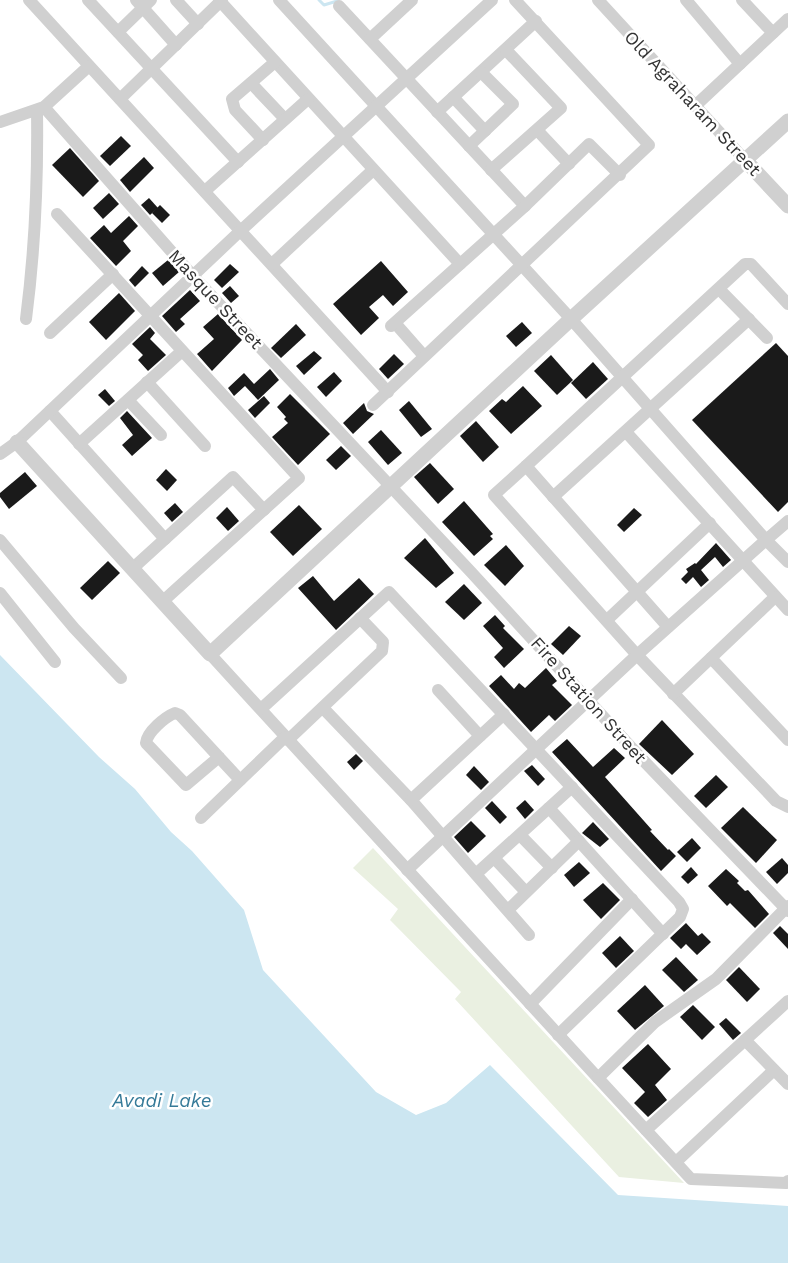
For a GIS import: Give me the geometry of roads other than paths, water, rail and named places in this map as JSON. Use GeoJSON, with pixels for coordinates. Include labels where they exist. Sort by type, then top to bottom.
{"type":"FeatureCollection","features":[{"type":"Feature","properties":{"kind":"street"},"geometry":{"type":"LineString","coordinates":[[29,0],[388,392]]}},
{"type":"Feature","properties":{"kind":"street"},"geometry":{"type":"LineString","coordinates":[[88,0],[238,162]]}},
{"type":"Feature","properties":{"kind":"street"},"geometry":{"type":"LineString","coordinates":[[176,0],[198,24]]}},
{"type":"Feature","properties":{"kind":"street"},"geometry":{"type":"LineString","coordinates":[[370,39],[412,0]]}},
{"type":"Feature","properties":{"kind":"street"},"geometry":{"type":"LineString","coordinates":[[0,454],[17,442],[241,230],[492,0]]}},
{"type":"Feature","properties":{"kind":"street"},"geometry":{"type":"LineString","coordinates":[[373,405],[649,146],[516,0]]}},
{"type":"Feature","properties":{"kind":"street","name":"Old Agraharam Street"},"geometry":{"type":"LineString","coordinates":[[598,0],[788,206]]}},
{"type":"Feature","properties":{"kind":"street"},"geometry":{"type":"LineString","coordinates":[[686,0],[740,64]]}},
{"type":"Feature","properties":{"kind":"street"},"geometry":{"type":"LineString","coordinates":[[120,99],[221,1],[342,137],[460,264]]}},
{"type":"Feature","properties":{"kind":"street"},"geometry":{"type":"LineString","coordinates":[[745,1],[773,33]]}},
{"type":"Feature","properties":{"kind":"street"},"geometry":{"type":"LineString","coordinates":[[284,2],[376,107],[571,319],[766,540],[788,562]]}},
{"type":"Feature","properties":{"kind":"street"},"geometry":{"type":"LineString","coordinates":[[118,32],[143,3],[176,45]]}},
{"type":"Feature","properties":{"kind":"street"},"geometry":{"type":"LineString","coordinates":[[339,6],[525,206]]}},
{"type":"Feature","properties":{"kind":"street"},"geometry":{"type":"LineString","coordinates":[[695,106],[788,19]]}},
{"type":"Feature","properties":{"kind":"street"},"geometry":{"type":"LineString","coordinates":[[437,112],[536,22]]}},
{"type":"Feature","properties":{"kind":"street"},"geometry":{"type":"LineString","coordinates":[[491,170],[561,108],[506,50]]}},
{"type":"Feature","properties":{"kind":"street"},"geometry":{"type":"LineString","coordinates":[[263,140],[232,105],[232,99],[275,62]]}},
{"type":"Feature","properties":{"kind":"street"},"geometry":{"type":"LineString","coordinates":[[1,117],[41,109],[89,66]]}},
{"type":"Feature","properties":{"kind":"street"},"geometry":{"type":"LineString","coordinates":[[469,146],[513,104],[481,72]]}},
{"type":"Feature","properties":{"kind":"street"},"geometry":{"type":"LineString","coordinates":[[251,83],[285,119]]}},
{"type":"Feature","properties":{"kind":"street"},"geometry":{"type":"LineString","coordinates":[[453,97],[485,131]]}},
{"type":"Feature","properties":{"kind":"street"},"geometry":{"type":"LineString","coordinates":[[205,191],[308,99]]}},
{"type":"Feature","properties":{"kind":"street"},"geometry":{"type":"LineString","coordinates":[[26,319],[32,269],[41,109]]}},
{"type":"Feature","properties":{"kind":"street","name":"Masque Street"},"geometry":{"type":"LineString","coordinates":[[41,109],[193,276],[392,487]]}},
{"type":"Feature","properties":{"kind":"street"},"geometry":{"type":"LineString","coordinates":[[210,654],[745,160],[786,128]]}},
{"type":"Feature","properties":{"kind":"street"},"geometry":{"type":"LineString","coordinates":[[537,130],[569,164]]}},
{"type":"Feature","properties":{"kind":"street"},"geometry":{"type":"LineString","coordinates":[[424,356],[393,325],[494,235],[589,144],[620,174]]}},
{"type":"Feature","properties":{"kind":"street"},"geometry":{"type":"LineString","coordinates":[[272,264],[373,170]]}},
{"type":"Feature","properties":{"kind":"street"},"geometry":{"type":"LineString","coordinates":[[57,214],[299,478],[162,602]]}},
{"type":"Feature","properties":{"kind":"street"},"geometry":{"type":"LineString","coordinates":[[788,304],[751,264],[745,264],[494,495],[673,694],[776,801],[788,807]]}},
{"type":"Feature","properties":{"kind":"street"},"geometry":{"type":"LineString","coordinates":[[50,333],[113,274]]}},
{"type":"Feature","properties":{"kind":"street"},"geometry":{"type":"LineString","coordinates":[[719,289],[767,338]]}},
{"type":"Feature","properties":{"kind":"street"},"geometry":{"type":"LineString","coordinates":[[553,497],[749,319]]}},
{"type":"Feature","properties":{"kind":"street"},"geometry":{"type":"LineString","coordinates":[[79,444],[182,351]]}},
{"type":"Feature","properties":{"kind":"street"},"geometry":{"type":"LineString","coordinates":[[147,382],[205,446]]}},
{"type":"Feature","properties":{"kind":"street"},"geometry":{"type":"LineString","coordinates":[[128,400],[161,435]]}},
{"type":"Feature","properties":{"kind":"street"},"geometry":{"type":"LineString","coordinates":[[50,411],[165,539]]}},
{"type":"Feature","properties":{"kind":"street"},"geometry":{"type":"LineString","coordinates":[[626,432],[788,610]]}},
{"type":"Feature","properties":{"kind":"street"},"geometry":{"type":"LineString","coordinates":[[17,442],[691,1179],[786,1183],[788,1181]]}},
{"type":"Feature","properties":{"kind":"street"},"geometry":{"type":"LineString","coordinates":[[526,466],[668,627]]}},
{"type":"Feature","properties":{"kind":"street"},"geometry":{"type":"LineString","coordinates":[[132,568],[233,477],[264,510]]}},
{"type":"Feature","properties":{"kind":"street","name":"Fire Station Street"},"geometry":{"type":"LineString","coordinates":[[392,487],[589,701],[787,909]]}},
{"type":"Feature","properties":{"kind":"street"},"geometry":{"type":"LineString","coordinates":[[407,870],[637,655],[788,521]]}},
{"type":"Feature","properties":{"kind":"street"},"geometry":{"type":"LineString","coordinates":[[606,620],[710,523]]}},
{"type":"Feature","properties":{"kind":"street"},"geometry":{"type":"LineString","coordinates":[[0,540],[74,628],[121,678]]}},
{"type":"Feature","properties":{"kind":"street"},"geometry":{"type":"LineString","coordinates":[[260,709],[389,592],[679,902],[683,909],[680,917],[558,1034]]}},
{"type":"Feature","properties":{"kind":"street"},"geometry":{"type":"LineString","coordinates":[[0,593],[55,662]]}},
{"type":"Feature","properties":{"kind":"street"},"geometry":{"type":"LineString","coordinates":[[673,694],[775,597]]}},
{"type":"Feature","properties":{"kind":"street"},"geometry":{"type":"LineString","coordinates":[[201,818],[240,780],[323,708],[382,651],[383,642],[360,618]]}},
{"type":"Feature","properties":{"kind":"street"},"geometry":{"type":"LineString","coordinates":[[711,658],[788,740]]}},
{"type":"Feature","properties":{"kind":"street"},"geometry":{"type":"LineString","coordinates":[[438,690],[480,736]]}},
{"type":"Feature","properties":{"kind":"street"},"geometry":{"type":"LineString","coordinates":[[323,708],[411,800],[529,935]]}},
{"type":"Feature","properties":{"kind":"street"},"geometry":{"type":"LineString","coordinates":[[219,757],[186,785],[146,743],[146,738],[169,716],[175,713],[180,715],[219,757],[240,780]]}},
{"type":"Feature","properties":{"kind":"street"},"geometry":{"type":"LineString","coordinates":[[411,800],[504,714]]}},
{"type":"Feature","properties":{"kind":"street"},"geometry":{"type":"LineString","coordinates":[[476,874],[572,787]]}},
{"type":"Feature","properties":{"kind":"street"},"geometry":{"type":"LineString","coordinates":[[549,808],[663,934]]}},
{"type":"Feature","properties":{"kind":"street"},"geometry":{"type":"LineString","coordinates":[[520,835],[552,868]]}},
{"type":"Feature","properties":{"kind":"street"},"geometry":{"type":"LineString","coordinates":[[508,910],[579,841]]}},
{"type":"Feature","properties":{"kind":"street"},"geometry":{"type":"LineString","coordinates":[[494,858],[526,892]]}},
{"type":"Feature","properties":{"kind":"street"},"geometry":{"type":"LineString","coordinates":[[530,1004],[632,900]]}},
{"type":"Feature","properties":{"kind":"street"},"geometry":{"type":"LineString","coordinates":[[598,1078],[654,1022],[716,979],[787,909]]}},
{"type":"Feature","properties":{"kind":"street"},"geometry":{"type":"LineString","coordinates":[[646,1130],[746,1040],[785,1009]]}},
{"type":"Feature","properties":{"kind":"street"},"geometry":{"type":"LineString","coordinates":[[746,1040],[788,1084]]}},
{"type":"Feature","properties":{"kind":"street"},"geometry":{"type":"LineString","coordinates":[[676,1162],[774,1070]]}},
{"type":"Feature","properties":{"kind":"water","name":"Avadi Lake"},"geometry":{"type":"Polygon","coordinates":[[[0,655],[99,757],[135,789],[171,832],[192,851],[244,910],[263,970],[376,1092],[416,1115],[446,1103],[490,1065],[618,1195],[788,1206],[788,1263],[0,1263],[0,655]]]}},
{"type":"Feature","properties":{"kind":"waterway"},"geometry":{"type":"LineString","coordinates":[[319,0],[324,5],[337,1]]}}]}
